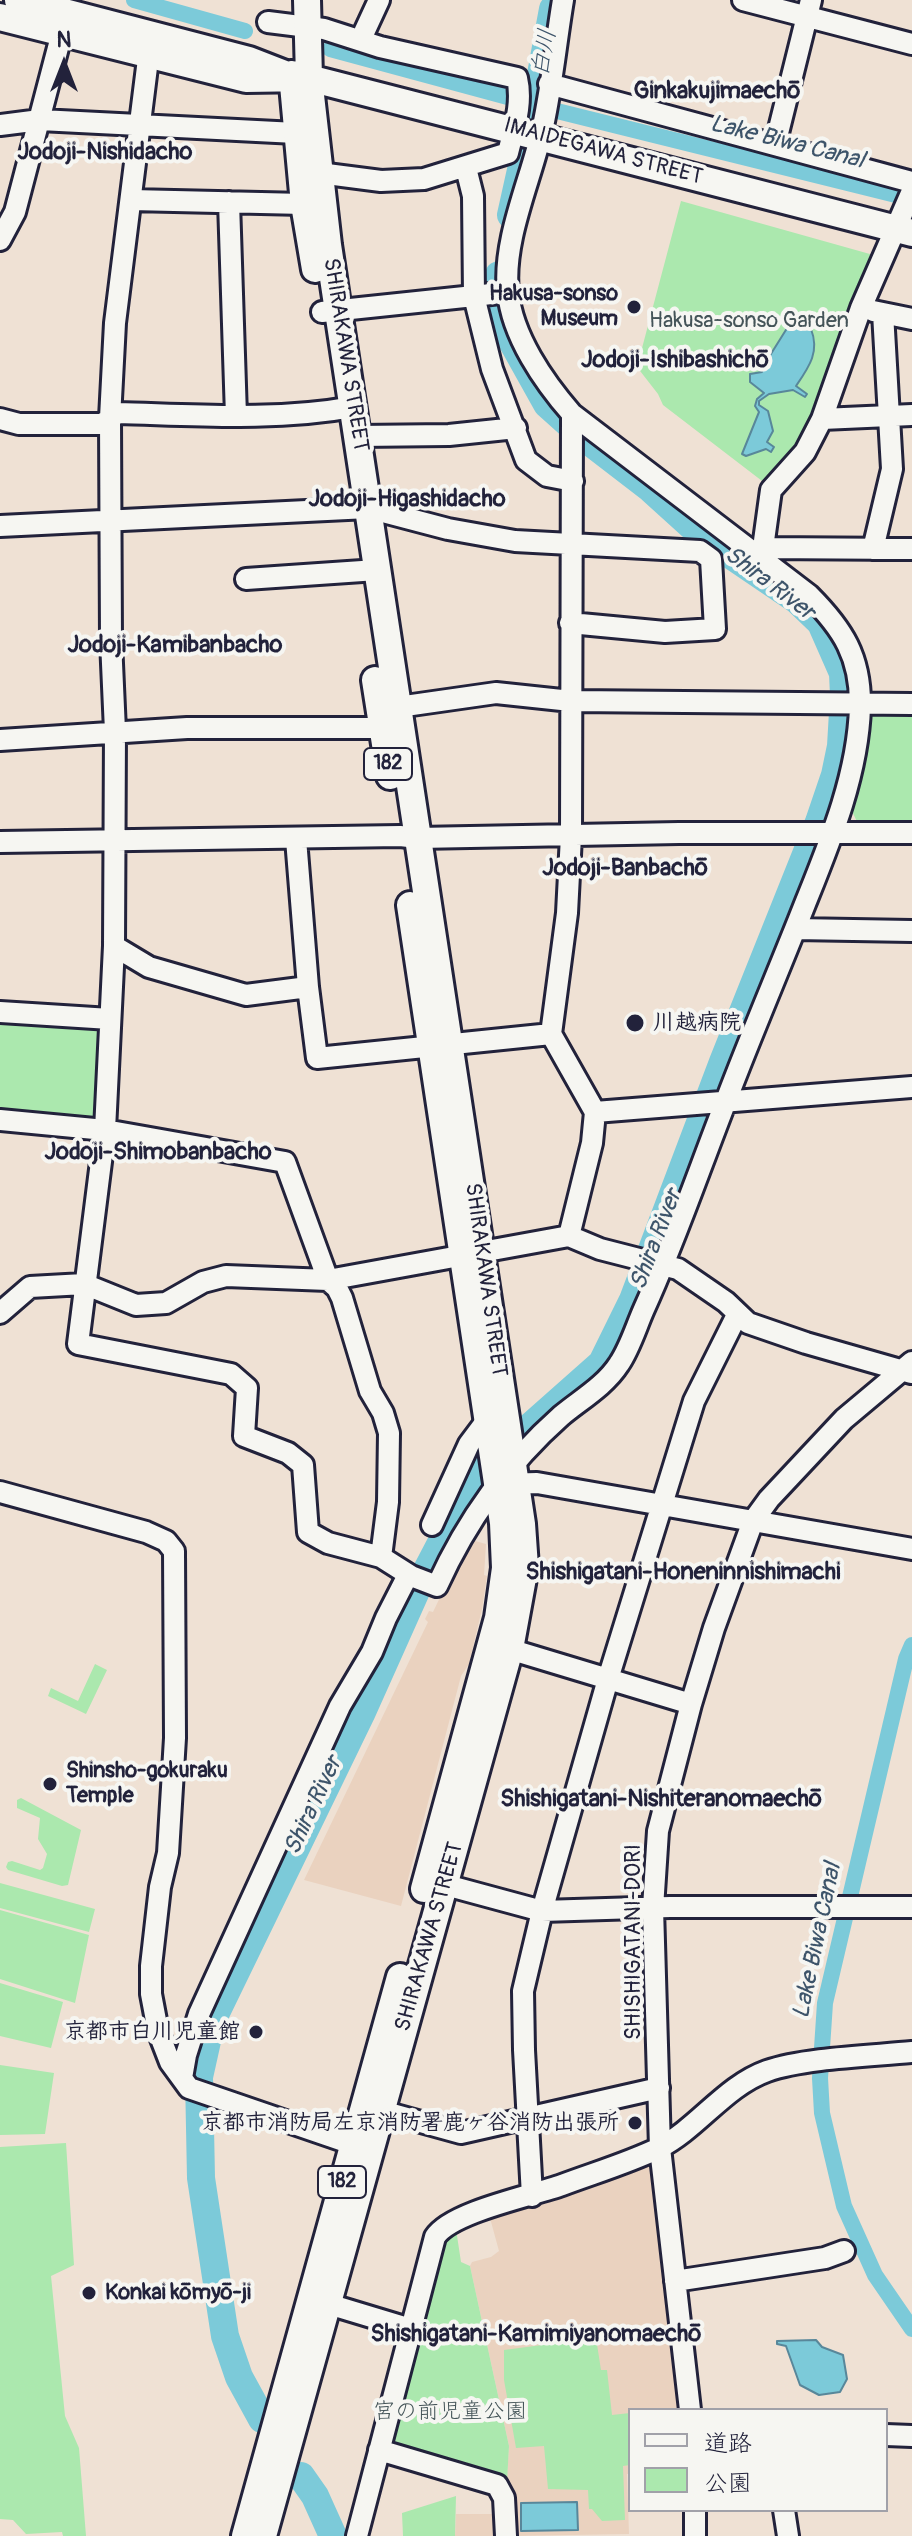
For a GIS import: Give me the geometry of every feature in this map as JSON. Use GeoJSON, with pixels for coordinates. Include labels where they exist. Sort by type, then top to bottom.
{"type":"FeatureCollection","features":[{"type":"Feature","properties":{"kind":"main road","name":"SHIRAKAWA STREET"},"geometry":{"type":"LineString","coordinates":[[263,2536],[361,2148],[525,1567],[502,1459],[330,311],[319,173],[289,18],[307,0]]}},
{"type":"Feature","properties":{"kind":"main road","name":"IMAIDEGAWA STREET"},"geometry":{"type":"LineString","coordinates":[[0,17],[32,8],[65,23],[150,45],[246,79],[301,77],[528,132],[904,231]]}},
{"type":"Feature","properties":{"kind":"main road","name":"SHIRAKAWA STREET"},"geometry":{"type":"LineString","coordinates":[[301,77],[296,133],[304,204],[330,311]]}},
{"type":"Feature","properties":{"kind":"main road","name":"SHIRAKAWA STREET"},"geometry":{"type":"LineString","coordinates":[[345,408],[358,436],[359,508]]}},
{"type":"Feature","properties":{"kind":"main road","name":"SHIRAKAWA STREET"},"geometry":{"type":"LineString","coordinates":[[361,2148],[381,2111],[435,1882]]}},
{"type":"Feature","properties":{"kind":"main road","name":"SHIRAKAWA STREET"},"geometry":{"type":"LineString","coordinates":[[245,2536],[320,2301]]}},
{"type":"Feature","properties":{"kind":"street"},"geometry":{"type":"LineString","coordinates":[[361,39],[379,0]]}},
{"type":"Feature","properties":{"kind":"street"},"geometry":{"type":"LineString","coordinates":[[150,45],[118,285],[110,418],[111,641],[115,731],[114,946],[105,1130],[78,1344],[231,1374],[247,1388],[244,1436],[288,1453],[303,1465],[308,1532],[328,1543],[381,1557],[416,1578],[437,1586],[502,1459],[561,1416],[619,1365],[653,1262],[714,1101],[795,929],[821,834],[853,758],[849,704],[855,658],[835,621],[760,552],[573,424],[521,335],[507,292],[512,242],[528,132],[549,84],[563,0]]}},
{"type":"Feature","properties":{"kind":"street"},"geometry":{"type":"LineString","coordinates":[[743,0],[809,8],[912,44]]}},
{"type":"Feature","properties":{"kind":"street"},"geometry":{"type":"LineString","coordinates":[[775,145],[809,8]]}},
{"type":"Feature","properties":{"kind":"street"},"geometry":{"type":"LineString","coordinates":[[289,18],[380,47],[517,78],[528,132]]}},
{"type":"Feature","properties":{"kind":"street"},"geometry":{"type":"LineString","coordinates":[[0,240],[15,212],[65,23]]}},
{"type":"Feature","properties":{"kind":"street"},"geometry":{"type":"LineString","coordinates":[[549,84],[775,145],[910,193],[904,231],[861,308],[822,419],[805,452],[771,490],[760,552]]}},
{"type":"Feature","properties":{"kind":"street"},"geometry":{"type":"LineString","coordinates":[[0,125],[40,120],[296,133]]}},
{"type":"Feature","properties":{"kind":"street"},"geometry":{"type":"LineString","coordinates":[[319,173],[381,181],[424,179],[508,153],[528,132]]}},
{"type":"Feature","properties":{"kind":"street"},"geometry":{"type":"LineString","coordinates":[[466,168],[473,196],[475,296],[502,401],[516,428],[522,452],[533,467],[547,476],[573,481]]}},
{"type":"Feature","properties":{"kind":"street"},"geometry":{"type":"LineString","coordinates":[[131,200],[304,204]]}},
{"type":"Feature","properties":{"kind":"street"},"geometry":{"type":"LineString","coordinates":[[229,202],[236,416]]}},
{"type":"Feature","properties":{"kind":"street"},"geometry":{"type":"LineString","coordinates":[[330,311],[507,292]]}},
{"type":"Feature","properties":{"kind":"street"},"geometry":{"type":"LineString","coordinates":[[861,308],[912,319]]}},
{"type":"Feature","properties":{"kind":"street"},"geometry":{"type":"LineString","coordinates":[[873,549],[892,469],[883,313]]}},
{"type":"Feature","properties":{"kind":"street"},"geometry":{"type":"LineString","coordinates":[[0,419],[19,424],[102,424],[118,413],[236,416],[345,408]]}},
{"type":"Feature","properties":{"kind":"street"},"geometry":{"type":"LineString","coordinates":[[822,419],[912,415]]}},
{"type":"Feature","properties":{"kind":"street"},"geometry":{"type":"LineString","coordinates":[[569,1236],[592,1143],[595,1112],[551,1034],[567,913],[571,836],[570,545],[573,424]]}},
{"type":"Feature","properties":{"kind":"street"},"geometry":{"type":"LineString","coordinates":[[358,436],[449,435],[516,428]]}},
{"type":"Feature","properties":{"kind":"street"},"geometry":{"type":"LineString","coordinates":[[0,526],[359,508],[515,541],[700,551],[711,559],[715,629],[665,632],[570,623]]}},
{"type":"Feature","properties":{"kind":"street"},"geometry":{"type":"LineString","coordinates":[[760,552],[912,549]]}},
{"type":"Feature","properties":{"kind":"street"},"geometry":{"type":"LineString","coordinates":[[246,579],[368,570]]}},
{"type":"Feature","properties":{"kind":"street"},"geometry":{"type":"LineString","coordinates":[[0,740],[390,717],[496,693],[571,701],[912,704]]}},
{"type":"Feature","properties":{"kind":"street"},"geometry":{"type":"LineString","coordinates":[[0,842],[912,833]]}},
{"type":"Feature","properties":{"kind":"street"},"geometry":{"type":"LineString","coordinates":[[296,839],[317,1058],[551,1034]]}},
{"type":"Feature","properties":{"kind":"street"},"geometry":{"type":"LineString","coordinates":[[795,929],[912,931]]}},
{"type":"Feature","properties":{"kind":"street"},"geometry":{"type":"LineString","coordinates":[[114,946],[149,967],[246,995],[308,987]]}},
{"type":"Feature","properties":{"kind":"street"},"geometry":{"type":"LineString","coordinates":[[0,1012],[110,1019]]}},
{"type":"Feature","properties":{"kind":"street"},"geometry":{"type":"LineString","coordinates":[[595,1112],[912,1087]]}},
{"type":"Feature","properties":{"kind":"street"},"geometry":{"type":"LineString","coordinates":[[0,1120],[105,1130],[285,1162],[328,1280],[342,1298],[370,1391],[383,1413],[389,1433],[388,1502],[381,1557]]}},
{"type":"Feature","properties":{"kind":"street"},"geometry":{"type":"LineString","coordinates":[[0,1313],[30,1287],[84,1284],[136,1305],[166,1303],[203,1282],[226,1276],[328,1280],[569,1236],[600,1249],[678,1269],[726,1302],[748,1323],[806,1343],[908,1368]]}},
{"type":"Feature","properties":{"kind":"street"},"geometry":{"type":"LineString","coordinates":[[532,2196],[526,2119],[523,1991],[542,1911],[661,1504],[694,1401],[737,1315]]}},
{"type":"Feature","properties":{"kind":"street","name":"SHISHIGATANI-DORI"},"geometry":{"type":"LineString","coordinates":[[690,2408],[660,2148],[653,1908],[658,1831],[714,1628],[753,1521],[812,1451],[850,1413],[908,1368]]}},
{"type":"Feature","properties":{"kind":"street"},"geometry":{"type":"LineString","coordinates":[[432,1525],[469,1444],[502,1459],[537,1483],[912,1549]]}},
{"type":"Feature","properties":{"kind":"street"},"geometry":{"type":"LineString","coordinates":[[0,1492],[146,1532],[166,1541],[174,1551],[175,1738],[168,1853],[160,1887],[151,1966],[151,1994],[160,2040],[170,2062],[192,2087],[361,2148]]}},
{"type":"Feature","properties":{"kind":"street"},"geometry":{"type":"LineString","coordinates":[[192,2087],[190,2039],[212,1985],[340,1706],[372,1652],[386,1618],[416,1578]]}},
{"type":"Feature","properties":{"kind":"street"},"geometry":{"type":"LineString","coordinates":[[501,1647],[691,1704]]}},
{"type":"Feature","properties":{"kind":"street"},"geometry":{"type":"LineString","coordinates":[[435,1882],[542,1911],[912,1907]]}},
{"type":"Feature","properties":{"kind":"street"},"geometry":{"type":"LineString","coordinates":[[357,2536],[411,2329],[438,2232],[443,2227],[468,2215],[532,2196],[660,2148],[755,2077],[780,2068],[912,2052]]}},
{"type":"Feature","properties":{"kind":"street"},"geometry":{"type":"LineString","coordinates":[[381,2111],[461,2133],[659,2088]]}},
{"type":"Feature","properties":{"kind":"street"},"geometry":{"type":"LineString","coordinates":[[675,2281],[825,2258],[844,2251]]}},
{"type":"Feature","properties":{"kind":"street"},"geometry":{"type":"LineString","coordinates":[[320,2301],[411,2329]]}},
{"type":"Feature","properties":{"kind":"street"},"geometry":{"type":"LineString","coordinates":[[888,2435],[912,2436]]}},
{"type":"Feature","properties":{"kind":"street"},"geometry":{"type":"LineString","coordinates":[[379,2450],[497,2485],[504,2498],[506,2536]]}},
{"type":"Feature","properties":{"kind":"street"},"geometry":{"type":"LineString","coordinates":[[695,2512],[695,2536]]}},
{"type":"Feature","properties":{"kind":"street"},"geometry":{"type":"LineString","coordinates":[[784,2512],[788,2536]]}},
{"type":"Feature","properties":{"kind":"shaded area"},"geometry":{"type":"Polygon","coordinates":[[[468,1539],[486,1544],[484,1575],[487,1576],[482,1609],[469,1664],[461,1676],[401,1906],[304,1880],[428,1622],[425,1619],[429,1611],[433,1612],[468,1539]]]}},
{"type":"Feature","properties":{"kind":"shaded area"},"geometry":{"type":"Polygon","coordinates":[[[647,2164],[650,2166],[678,2408],[628,2408],[629,2534],[510,2536],[506,2492],[509,2446],[470,2266],[472,2262],[491,2257],[499,2251],[490,2218],[647,2164]]]}},
{"type":"Feature","properties":{"kind":"shaded area"},"geometry":{"type":"Polygon","coordinates":[[[456,2514],[497,2514],[498,2536],[455,2536],[456,2514]]]}},
{"type":"Feature","properties":{"kind":"green space","name":"Hakusa-sonso Garden"},"geometry":{"type":"Polygon","coordinates":[[[681,201],[877,256],[799,451],[766,484],[663,405],[637,367],[681,201]]]}},
{"type":"Feature","properties":{"kind":"green space"},"geometry":{"type":"Polygon","coordinates":[[[873,709],[912,709],[912,823],[858,824],[852,811],[873,709]]]}},
{"type":"Feature","properties":{"kind":"green space"},"geometry":{"type":"Polygon","coordinates":[[[0,1019],[95,1026],[103,1035],[100,1115],[92,1122],[0,1113],[0,1019]]]}},
{"type":"Feature","properties":{"kind":"green space"},"geometry":{"type":"Polygon","coordinates":[[[95,1664],[107,1670],[86,1714],[48,1696],[51,1688],[78,1701],[95,1664]]]}},
{"type":"Feature","properties":{"kind":"green space"},"geometry":{"type":"Polygon","coordinates":[[[21,1798],[81,1830],[68,1885],[62,1886],[6,1867],[12,1861],[40,1870],[47,1854],[38,1839],[40,1818],[17,1808],[17,1800],[21,1798]]]}},
{"type":"Feature","properties":{"kind":"green space"},"geometry":{"type":"Polygon","coordinates":[[[0,1883],[95,1909],[89,1932],[0,1908],[0,1883]]]}},
{"type":"Feature","properties":{"kind":"green space"},"geometry":{"type":"Polygon","coordinates":[[[0,1910],[89,1935],[75,2003],[0,1979],[0,1910]]]}},
{"type":"Feature","properties":{"kind":"green space"},"geometry":{"type":"Polygon","coordinates":[[[0,1983],[63,2002],[51,2048],[0,2036],[0,1983]]]}},
{"type":"Feature","properties":{"kind":"green space"},"geometry":{"type":"Polygon","coordinates":[[[0,2065],[54,2073],[45,2134],[0,2135],[0,2065]]]}},
{"type":"Feature","properties":{"kind":"green space"},"geometry":{"type":"Polygon","coordinates":[[[66,2143],[74,2265],[51,2276],[65,2416],[79,2448],[86,2536],[63,2536],[62,2532],[26,2534],[13,2520],[0,2519],[0,2147],[66,2143]]]}},
{"type":"Feature","properties":{"kind":"green space","name":"宮の前児童公園"},"geometry":{"type":"Polygon","coordinates":[[[456,2229],[461,2262],[470,2266],[509,2446],[507,2482],[403,2450],[389,2435],[442,2241],[456,2229]]]}},
{"type":"Feature","properties":{"kind":"green space"},"geometry":{"type":"Polygon","coordinates":[[[596,2338],[601,2370],[607,2370],[612,2415],[628,2413],[628,2465],[623,2466],[625,2520],[602,2521],[589,2509],[588,2490],[548,2489],[544,2446],[516,2448],[504,2380],[504,2350],[596,2338]]]}},
{"type":"Feature","properties":{"kind":"green space"},"geometry":{"type":"Polygon","coordinates":[[[456,2496],[455,2536],[403,2536],[402,2513],[456,2496]]]}},
{"type":"Feature","properties":{"kind":"water"},"geometry":{"type":"Polygon","coordinates":[[[800,323],[811,329],[814,345],[809,366],[796,386],[807,394],[805,397],[793,390],[769,394],[759,401],[759,405],[768,411],[773,431],[767,442],[774,447],[771,452],[766,449],[746,456],[742,454],[759,412],[755,406],[757,399],[764,393],[750,382],[750,374],[762,372],[759,366],[761,360],[769,357],[789,325],[800,323]]]}},
{"type":"Feature","properties":{"kind":"water"},"geometry":{"type":"Polygon","coordinates":[[[816,2340],[822,2347],[843,2355],[847,2379],[840,2392],[819,2395],[800,2385],[786,2346],[777,2344],[777,2341],[816,2340]]]}},
{"type":"Feature","properties":{"kind":"water"},"geometry":{"type":"Polygon","coordinates":[[[577,2502],[578,2530],[521,2531],[521,2503],[577,2502]]]}},
{"type":"Feature","properties":{"kind":"waterway","name":"Lake Biwa Canal"},"geometry":{"type":"LineString","coordinates":[[134,0],[245,31]]}},
{"type":"Feature","properties":{"kind":"waterway","name":"Shira River"},"geometry":{"type":"LineString","coordinates":[[511,215],[553,9]]}},
{"type":"Feature","properties":{"kind":"waterway","name":"Lake Biwa Canal"},"geometry":{"type":"LineString","coordinates":[[330,49],[515,99]]}},
{"type":"Feature","properties":{"kind":"waterway","name":"Lake Biwa Canal"},"geometry":{"type":"LineString","coordinates":[[557,111],[912,199]]}},
{"type":"Feature","properties":{"kind":"waterway","name":"Shira River"},"geometry":{"type":"LineString","coordinates":[[262,2419],[239,2377],[225,2336],[201,2178],[199,2077],[211,2023],[361,1714],[416,1591],[474,1480],[602,1363],[633,1300],[723,1062],[819,822],[841,746],[843,673],[821,623],[797,600],[704,537],[547,404],[504,327],[497,287],[499,275]]}},
{"type":"Feature","properties":{"kind":"waterway","name":"Lake Biwa Canal"},"geometry":{"type":"LineString","coordinates":[[912,1645],[906,1659],[825,2003],[820,2078],[822,2113],[844,2206],[875,2275],[912,2329]]}},
{"type":"Feature","properties":{"kind":"waterway","name":"Shira River"},"geometry":{"type":"LineString","coordinates":[[301,2476],[315,2496],[333,2536]]}},
{"type":"Feature","properties":{"kind":"place","name":"Hakusa-sonso Museum"},"geometry":{"type":"Point","coordinates":[634,307]}},
{"type":"Feature","properties":{"kind":"place","name":"川越病院"},"geometry":{"type":"Point","coordinates":[635,1023]}},
{"type":"Feature","properties":{"kind":"place","name":"Shinsho-gokuraku Temple"},"geometry":{"type":"Point","coordinates":[50,1784]}},
{"type":"Feature","properties":{"kind":"place","name":"京都市白川児童館"},"geometry":{"type":"Point","coordinates":[256,2032]}},
{"type":"Feature","properties":{"kind":"place","name":"京都市消防局左京消防署鹿ヶ谷消防出張所"},"geometry":{"type":"Point","coordinates":[635,2123]}},
{"type":"Feature","properties":{"kind":"place","name":"Konkai kōmyō-ji"},"geometry":{"type":"Point","coordinates":[89,2293]}},
{"type":"Feature","properties":{"kind":"district","name":"Ginkakujimaechō"},"geometry":{"type":"Point","coordinates":[717,92]}},
{"type":"Feature","properties":{"kind":"district","name":"Jodoji-Nishidacho"},"geometry":{"type":"Point","coordinates":[105,153]}},
{"type":"Feature","properties":{"kind":"district","name":"Jodoji-Ishibashichō"},"geometry":{"type":"Point","coordinates":[675,361]}},
{"type":"Feature","properties":{"kind":"district","name":"Jodoji-Higashidacho"},"geometry":{"type":"Point","coordinates":[407,500]}},
{"type":"Feature","properties":{"kind":"district","name":"Jodoji-Kamibanbacho"},"geometry":{"type":"Point","coordinates":[175,646]}},
{"type":"Feature","properties":{"kind":"district","name":"Jodoji-Banbachō"},"geometry":{"type":"Point","coordinates":[625,869]}},
{"type":"Feature","properties":{"kind":"district","name":"Jodoji-Shimobanbacho"},"geometry":{"type":"Point","coordinates":[158,1153]}},
{"type":"Feature","properties":{"kind":"district","name":"Shishigatani-Honeninnishimachi"},"geometry":{"type":"Point","coordinates":[683,1573]}},
{"type":"Feature","properties":{"kind":"district","name":"Shishigatani-Nishiteranomaechō"},"geometry":{"type":"Point","coordinates":[661,1800]}},
{"type":"Feature","properties":{"kind":"district","name":"Shishigatani-Kamimiyanomaechō"},"geometry":{"type":"Point","coordinates":[536,2335]}},
{"type":"Feature","properties":{"kind":"water label","name":"白川"},"geometry":{"type":"Point","coordinates":[545,53]}}]}
